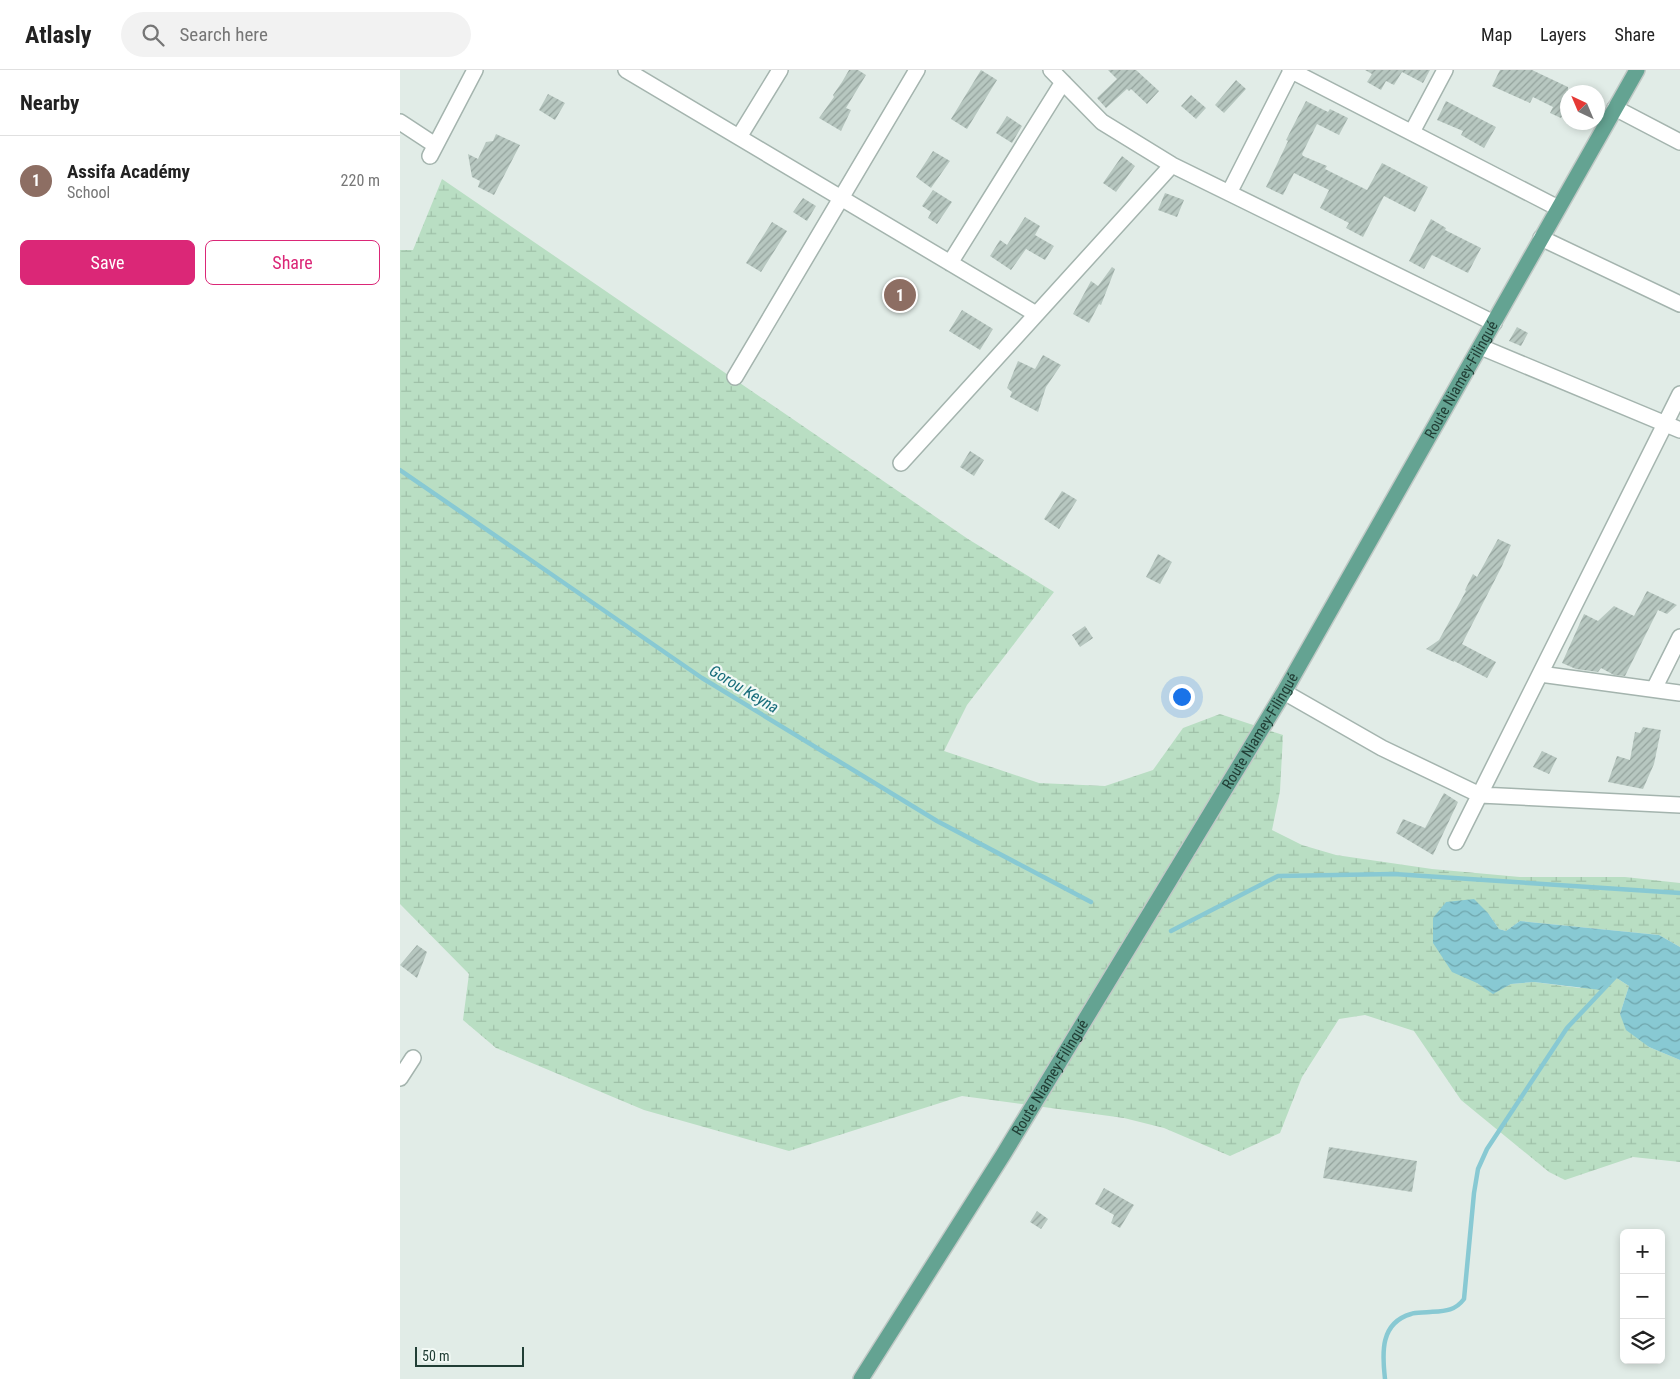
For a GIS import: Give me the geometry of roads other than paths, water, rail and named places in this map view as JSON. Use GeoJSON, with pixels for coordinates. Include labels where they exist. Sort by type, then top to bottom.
{"type":"FeatureCollection","features":[{"type":"Feature","properties":{"kind":"main road","name":"Route Niamey-Filingué"},"geometry":{"type":"LineString","coordinates":[[861,1379],[1003,1155],[1284,692],[1637,70]]}},
{"type":"Feature","properties":{"kind":"street"},"geometry":{"type":"LineString","coordinates":[[400,122],[433,151],[475,70]]}},
{"type":"Feature","properties":{"kind":"street"},"geometry":{"type":"LineString","coordinates":[[626,70],[1036,314]]}},
{"type":"Feature","properties":{"kind":"street"},"geometry":{"type":"LineString","coordinates":[[739,137],[780,70]]}},
{"type":"Feature","properties":{"kind":"street"},"geometry":{"type":"LineString","coordinates":[[735,377],[916,70]]}},
{"type":"Feature","properties":{"kind":"street"},"geometry":{"type":"LineString","coordinates":[[1051,70],[1102,122],[1172,165],[1494,322]]}},
{"type":"Feature","properties":{"kind":"street"},"geometry":{"type":"LineString","coordinates":[[1229,193],[1291,70],[1558,208]]}},
{"type":"Feature","properties":{"kind":"street"},"geometry":{"type":"LineString","coordinates":[[1412,132],[1445,70]]}},
{"type":"Feature","properties":{"kind":"street"},"geometry":{"type":"LineString","coordinates":[[950,263],[1063,82]]}},
{"type":"Feature","properties":{"kind":"street"},"geometry":{"type":"LineString","coordinates":[[1615,108],[1680,142]]}},
{"type":"Feature","properties":{"kind":"street"},"geometry":{"type":"LineString","coordinates":[[901,463],[1172,165]]}},
{"type":"Feature","properties":{"kind":"street"},"geometry":{"type":"LineString","coordinates":[[1541,238],[1680,304]]}},
{"type":"Feature","properties":{"kind":"street"},"geometry":{"type":"LineString","coordinates":[[1481,346],[1680,430]]}},
{"type":"Feature","properties":{"kind":"street"},"geometry":{"type":"LineString","coordinates":[[1456,842],[1680,394]]}},
{"type":"Feature","properties":{"kind":"street"},"geometry":{"type":"LineString","coordinates":[[1654,689],[1680,637]]}},
{"type":"Feature","properties":{"kind":"street"},"geometry":{"type":"LineString","coordinates":[[1540,674],[1680,693]]}},
{"type":"Feature","properties":{"kind":"street"},"geometry":{"type":"LineString","coordinates":[[1284,692],[1382,748],[1480,795],[1680,805]]}},
{"type":"Feature","properties":{"kind":"street"},"geometry":{"type":"LineString","coordinates":[[400,1078],[413,1058]]}},
{"type":"Feature","properties":{"kind":"water"},"geometry":{"type":"Polygon","coordinates":[[[1474,899],[1488,913],[1499,929],[1506,931],[1520,921],[1659,935],[1680,947],[1680,1060],[1649,1047],[1626,1030],[1620,1014],[1629,986],[1615,977],[1601,990],[1534,982],[1511,984],[1493,994],[1477,983],[1452,972],[1433,943],[1433,918],[1446,902],[1474,899]]]}},
{"type":"Feature","properties":{"kind":"waterway","name":"Gorou Keyna"},"geometry":{"type":"LineString","coordinates":[[400,470],[702,678],[937,821],[1091,902]]}},
{"type":"Feature","properties":{"kind":"waterway"},"geometry":{"type":"LineString","coordinates":[[1171,931],[1278,876],[1394,874],[1680,893]]}},
{"type":"Feature","properties":{"kind":"waterway"},"geometry":{"type":"LineString","coordinates":[[1385,1379],[1383,1359],[1385,1340],[1393,1324],[1413,1313],[1449,1310],[1457,1306],[1464,1299],[1474,1193],[1478,1169],[1487,1149],[1567,1028],[1615,977]]}},
{"type":"Feature","properties":{"kind":"place","name":"Assifa Académy"},"geometry":{"type":"Point","coordinates":[900,295]}}]}
